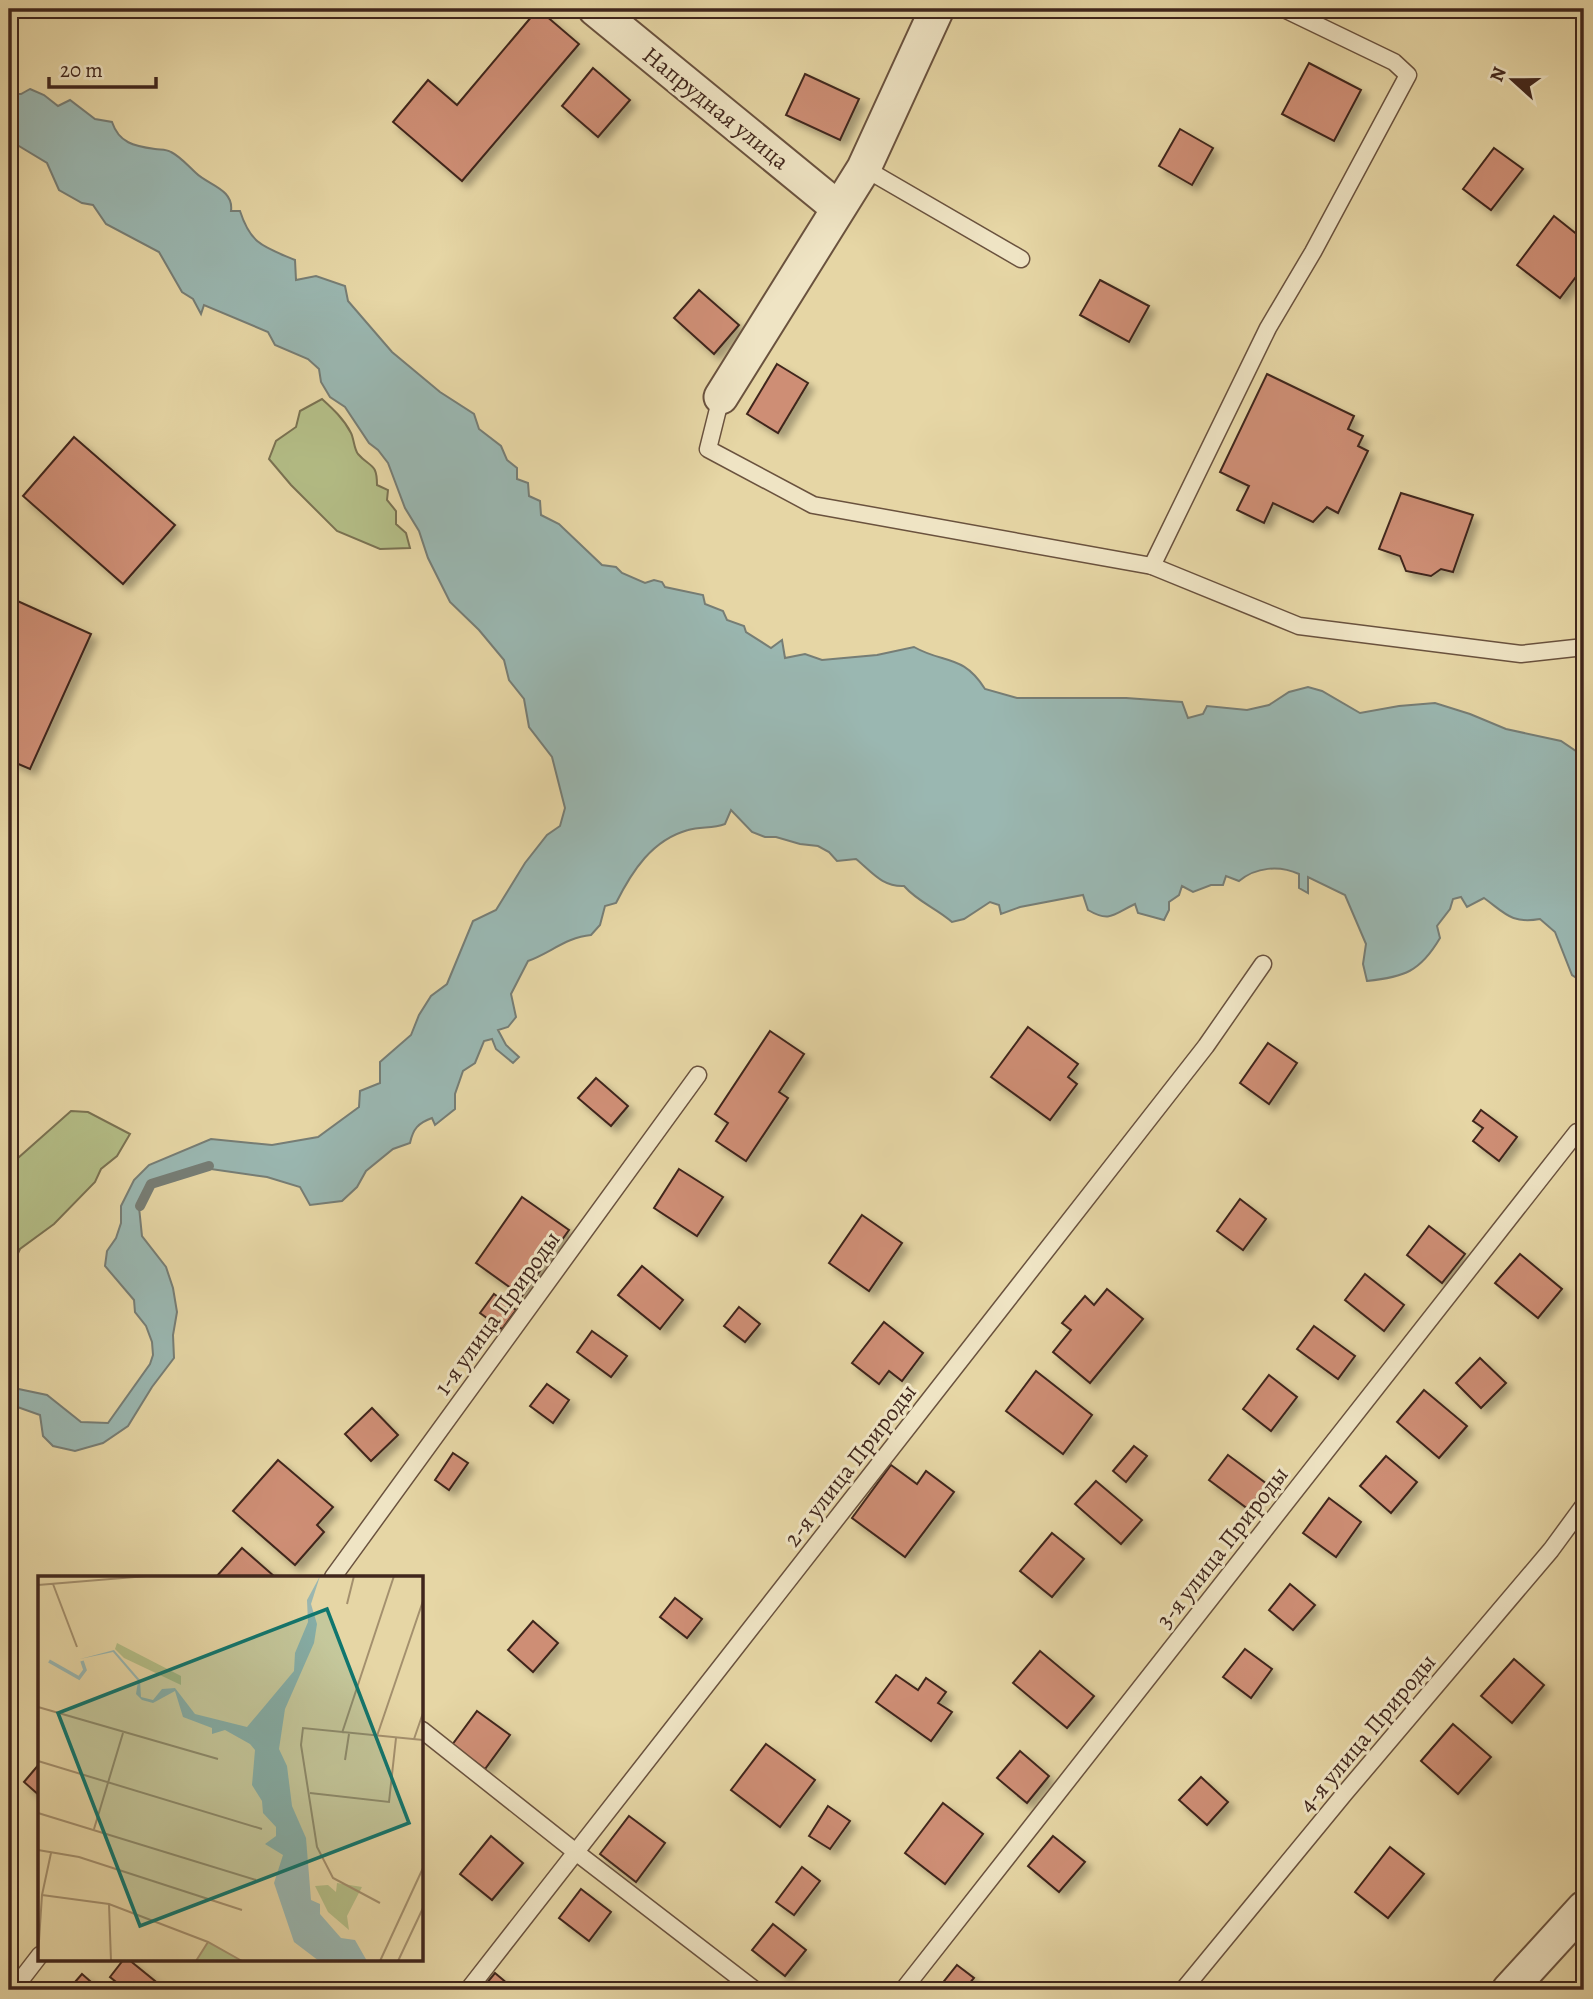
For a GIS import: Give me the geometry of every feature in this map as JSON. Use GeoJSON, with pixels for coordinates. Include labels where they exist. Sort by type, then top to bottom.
{"type":"FeatureCollection","features":[{"type":"Feature","properties":{"kind":"street","name":"Напрудная улица"},"geometry":{"type":"LineString","coordinates":[[595,9],[838,208]]}},
{"type":"Feature","properties":{"kind":"street"},"geometry":{"type":"LineString","coordinates":[[721,397],[864,168],[937,9]]}},
{"type":"Feature","properties":{"kind":"street"},"geometry":{"type":"LineString","coordinates":[[1509,1990],[1584,1908]]}},
{"type":"Feature","properties":{"kind":"lane"},"geometry":{"type":"LineString","coordinates":[[1152,566],[1268,328],[1313,252],[1408,75],[1394,62],[1284,9]]}},
{"type":"Feature","properties":{"kind":"lane"},"geometry":{"type":"LineString","coordinates":[[864,168],[1021,259]]}},
{"type":"Feature","properties":{"kind":"lane"},"geometry":{"type":"LineString","coordinates":[[721,397],[708,449],[813,505],[1152,566],[1299,626],[1521,654],[1584,646]]}},
{"type":"Feature","properties":{"kind":"lane","name":"2-я улица Природы"},"geometry":{"type":"LineString","coordinates":[[468,1990],[1206,1046],[1263,964]]}},
{"type":"Feature","properties":{"kind":"lane","name":"1-я улица Природы"},"geometry":{"type":"LineString","coordinates":[[334,1576],[698,1075]]}},
{"type":"Feature","properties":{"kind":"lane","name":"3-я улица Природы"},"geometry":{"type":"LineString","coordinates":[[903,1990],[1577,1132]]}},
{"type":"Feature","properties":{"kind":"lane","name":"4-я улица Природы"},"geometry":{"type":"LineString","coordinates":[[1183,1990],[1551,1550],[1584,1505]]}},
{"type":"Feature","properties":{"kind":"lane"},"geometry":{"type":"LineString","coordinates":[[424,1732],[755,1990]]}},
{"type":"Feature","properties":{"kind":"lane"},"geometry":{"type":"LineString","coordinates":[[13,1990],[38,1958]]}},
{"type":"Feature","properties":{"kind":"green space"},"geometry":{"type":"Polygon","coordinates":[[[322,399],[348,428],[358,454],[374,469],[377,485],[388,490],[387,500],[396,511],[396,524],[406,533],[410,548],[380,549],[337,531],[269,459],[276,441],[296,427],[300,411],[322,399]]]}},
{"type":"Feature","properties":{"kind":"green space"},"geometry":{"type":"Polygon","coordinates":[[[71,1111],[88,1112],[130,1134],[117,1156],[101,1169],[95,1182],[54,1224],[20,1249],[9,1273],[9,1166],[71,1111]]]}},
{"type":"Feature","properties":{"kind":"water"},"geometry":{"type":"Polygon","coordinates":[[[30,89],[44,95],[58,106],[70,100],[95,119],[112,122],[119,135],[128,142],[175,154],[201,177],[224,192],[231,204],[231,211],[240,211],[254,238],[275,252],[295,260],[296,280],[316,276],[345,286],[348,301],[392,352],[440,392],[474,414],[479,429],[501,446],[507,460],[517,468],[517,479],[528,483],[529,496],[540,501],[541,515],[559,524],[602,565],[616,567],[622,573],[645,583],[654,580],[662,582],[665,587],[703,595],[705,604],[723,611],[727,620],[744,626],[746,632],[771,648],[782,640],[785,658],[805,654],[822,660],[877,655],[914,647],[961,665],[977,678],[985,689],[1017,698],[1126,698],[1182,702],[1188,718],[1203,714],[1207,706],[1247,710],[1269,705],[1289,692],[1308,687],[1322,691],[1360,713],[1435,703],[1506,729],[1561,741],[1584,753],[1584,983],[1572,975],[1555,932],[1540,919],[1515,919],[1484,898],[1467,907],[1461,897],[1453,899],[1450,909],[1437,926],[1440,938],[1418,965],[1401,975],[1367,981],[1363,964],[1366,944],[1345,895],[1308,877],[1308,893],[1299,888],[1299,874],[1284,869],[1260,870],[1239,881],[1226,876],[1223,885],[1211,885],[1193,892],[1182,886],[1179,895],[1169,902],[1169,910],[1164,920],[1138,913],[1135,904],[1112,916],[1095,914],[1088,910],[1083,895],[1020,907],[1001,914],[999,905],[990,902],[964,919],[952,922],[904,886],[889,884],[872,874],[856,859],[837,861],[829,852],[818,846],[765,837],[752,832],[731,810],[725,824],[688,830],[664,841],[654,849],[636,868],[616,903],[605,906],[600,925],[591,935],[566,942],[528,961],[511,994],[516,1017],[508,1027],[498,1030],[506,1045],[519,1057],[513,1063],[496,1049],[492,1039],[484,1041],[475,1063],[463,1071],[455,1094],[455,1109],[435,1125],[432,1118],[420,1124],[410,1143],[393,1149],[366,1171],[357,1187],[342,1201],[310,1205],[300,1187],[267,1177],[204,1168],[151,1184],[139,1207],[142,1236],[166,1267],[173,1288],[177,1312],[173,1335],[174,1358],[128,1426],[103,1443],[75,1451],[53,1446],[43,1436],[40,1415],[9,1404],[9,1387],[47,1395],[81,1422],[108,1423],[150,1364],[153,1355],[152,1342],[146,1326],[135,1312],[134,1300],[105,1266],[107,1251],[116,1238],[121,1223],[121,1206],[134,1180],[149,1165],[211,1139],[272,1145],[318,1137],[359,1107],[360,1091],[380,1083],[380,1062],[411,1035],[431,996],[447,984],[473,921],[496,910],[525,863],[547,835],[560,826],[565,808],[552,757],[529,727],[524,699],[509,680],[504,660],[479,630],[450,602],[428,558],[419,531],[405,508],[388,463],[369,443],[345,407],[330,397],[321,382],[319,369],[308,359],[275,345],[268,332],[204,305],[201,314],[193,299],[182,292],[159,252],[106,224],[93,205],[82,203],[59,190],[47,163],[9,140],[9,94],[21,94],[30,89]]]}},
{"type":"Feature","properties":{"kind":"building"},"geometry":{"type":"Polygon","coordinates":[[[538,9],[579,44],[462,181],[393,122],[428,80],[457,105],[538,9]]]}},
{"type":"Feature","properties":{"kind":"building"},"geometry":{"type":"Polygon","coordinates":[[[1309,63],[1361,90],[1334,141],[1282,114],[1309,63]]]}},
{"type":"Feature","properties":{"kind":"building"},"geometry":{"type":"Polygon","coordinates":[[[593,68],[630,100],[598,137],[562,106],[593,68]]]}},
{"type":"Feature","properties":{"kind":"building"},"geometry":{"type":"Polygon","coordinates":[[[805,74],[859,99],[840,140],[786,115],[805,74]]]}},
{"type":"Feature","properties":{"kind":"building"},"geometry":{"type":"Polygon","coordinates":[[[1180,129],[1213,148],[1192,185],[1159,166],[1180,129]]]}},
{"type":"Feature","properties":{"kind":"building"},"geometry":{"type":"Polygon","coordinates":[[[1494,148],[1523,169],[1491,210],[1463,189],[1494,148]]]}},
{"type":"Feature","properties":{"kind":"building"},"geometry":{"type":"Polygon","coordinates":[[[1554,216],[1584,240],[1584,266],[1560,298],[1517,265],[1554,216]]]}},
{"type":"Feature","properties":{"kind":"building"},"geometry":{"type":"Polygon","coordinates":[[[1100,280],[1149,306],[1129,342],[1080,315],[1100,280]]]}},
{"type":"Feature","properties":{"kind":"building"},"geometry":{"type":"Polygon","coordinates":[[[699,290],[739,325],[714,354],[674,318],[699,290]]]}},
{"type":"Feature","properties":{"kind":"building"},"geometry":{"type":"Polygon","coordinates":[[[777,364],[808,383],[778,433],[747,414],[777,364]]]}},
{"type":"Feature","properties":{"kind":"building"},"geometry":{"type":"Polygon","coordinates":[[[1267,374],[1354,416],[1348,429],[1363,436],[1358,446],[1368,451],[1338,513],[1327,507],[1313,522],[1273,503],[1264,523],[1237,510],[1249,486],[1220,472],[1267,374]]]}},
{"type":"Feature","properties":{"kind":"building"},"geometry":{"type":"Polygon","coordinates":[[[74,437],[175,525],[123,584],[23,496],[74,437]]]}},
{"type":"Feature","properties":{"kind":"building"},"geometry":{"type":"Polygon","coordinates":[[[1401,493],[1473,515],[1453,572],[1441,569],[1431,576],[1406,571],[1400,556],[1379,549],[1401,493]]]}},
{"type":"Feature","properties":{"kind":"building"},"geometry":{"type":"Polygon","coordinates":[[[13,599],[91,634],[30,769],[9,760],[9,609],[13,599]]]}},
{"type":"Feature","properties":{"kind":"building"},"geometry":{"type":"Polygon","coordinates":[[[1028,1027],[1078,1064],[1068,1077],[1077,1084],[1050,1120],[991,1077],[1028,1027]]]}},
{"type":"Feature","properties":{"kind":"building"},"geometry":{"type":"Polygon","coordinates":[[[770,1031],[804,1054],[779,1092],[788,1098],[746,1161],[716,1141],[728,1123],[715,1114],[770,1031]]]}},
{"type":"Feature","properties":{"kind":"building"},"geometry":{"type":"Polygon","coordinates":[[[1268,1043],[1297,1063],[1269,1104],[1240,1083],[1268,1043]]]}},
{"type":"Feature","properties":{"kind":"building"},"geometry":{"type":"Polygon","coordinates":[[[596,1078],[628,1106],[611,1126],[578,1098],[596,1078]]]}},
{"type":"Feature","properties":{"kind":"building"},"geometry":{"type":"Polygon","coordinates":[[[1481,1110],[1517,1137],[1499,1161],[1473,1141],[1483,1128],[1473,1121],[1481,1110]]]}},
{"type":"Feature","properties":{"kind":"building"},"geometry":{"type":"Polygon","coordinates":[[[679,1169],[723,1197],[697,1236],[654,1208],[679,1169]]]}},
{"type":"Feature","properties":{"kind":"building"},"geometry":{"type":"Polygon","coordinates":[[[522,1197],[569,1230],[522,1296],[476,1263],[522,1197]]]}},
{"type":"Feature","properties":{"kind":"building"},"geometry":{"type":"Polygon","coordinates":[[[1240,1199],[1266,1219],[1243,1250],[1217,1231],[1240,1199]]]}},
{"type":"Feature","properties":{"kind":"building"},"geometry":{"type":"Polygon","coordinates":[[[862,1215],[902,1243],[869,1291],[829,1263],[862,1215]]]}},
{"type":"Feature","properties":{"kind":"building"},"geometry":{"type":"Polygon","coordinates":[[[1429,1226],[1465,1254],[1442,1283],[1407,1255],[1429,1226]]]}},
{"type":"Feature","properties":{"kind":"building"},"geometry":{"type":"Polygon","coordinates":[[[1520,1254],[1562,1289],[1538,1318],[1495,1283],[1520,1254]]]}},
{"type":"Feature","properties":{"kind":"building"},"geometry":{"type":"Polygon","coordinates":[[[642,1266],[683,1300],[660,1329],[618,1295],[642,1266]]]}},
{"type":"Feature","properties":{"kind":"building"},"geometry":{"type":"Polygon","coordinates":[[[1365,1274],[1404,1305],[1384,1331],[1345,1300],[1365,1274]]]}},
{"type":"Feature","properties":{"kind":"building"},"geometry":{"type":"Polygon","coordinates":[[[1107,1289],[1143,1319],[1090,1383],[1053,1352],[1071,1330],[1062,1323],[1085,1296],[1094,1305],[1107,1289]]]}},
{"type":"Feature","properties":{"kind":"building"},"geometry":{"type":"Polygon","coordinates":[[[494,1294],[516,1310],[502,1329],[480,1313],[494,1294]]]}},
{"type":"Feature","properties":{"kind":"building"},"geometry":{"type":"Polygon","coordinates":[[[739,1307],[760,1324],[745,1342],[724,1326],[739,1307]]]}},
{"type":"Feature","properties":{"kind":"building"},"geometry":{"type":"Polygon","coordinates":[[[884,1322],[923,1353],[902,1381],[889,1371],[879,1384],[852,1363],[884,1322]]]}},
{"type":"Feature","properties":{"kind":"building"},"geometry":{"type":"Polygon","coordinates":[[[1314,1326],[1355,1356],[1338,1379],[1297,1349],[1314,1326]]]}},
{"type":"Feature","properties":{"kind":"building"},"geometry":{"type":"Polygon","coordinates":[[[592,1331],[627,1356],[611,1377],[577,1352],[592,1331]]]}},
{"type":"Feature","properties":{"kind":"building"},"geometry":{"type":"Polygon","coordinates":[[[1480,1358],[1506,1383],[1481,1408],[1456,1383],[1480,1358]]]}},
{"type":"Feature","properties":{"kind":"building"},"geometry":{"type":"Polygon","coordinates":[[[1036,1371],[1092,1415],[1063,1454],[1006,1411],[1036,1371]]]}},
{"type":"Feature","properties":{"kind":"building"},"geometry":{"type":"Polygon","coordinates":[[[1269,1375],[1297,1397],[1271,1431],[1243,1409],[1269,1375]]]}},
{"type":"Feature","properties":{"kind":"building"},"geometry":{"type":"Polygon","coordinates":[[[547,1384],[569,1400],[553,1423],[530,1406],[547,1384]]]}},
{"type":"Feature","properties":{"kind":"building"},"geometry":{"type":"Polygon","coordinates":[[[1424,1390],[1467,1426],[1439,1458],[1397,1422],[1424,1390]]]}},
{"type":"Feature","properties":{"kind":"building"},"geometry":{"type":"Polygon","coordinates":[[[372,1408],[398,1435],[371,1461],[345,1434],[372,1408]]]}},
{"type":"Feature","properties":{"kind":"building"},"geometry":{"type":"Polygon","coordinates":[[[1134,1446],[1147,1456],[1126,1482],[1113,1471],[1134,1446]]]}},
{"type":"Feature","properties":{"kind":"building"},"geometry":{"type":"Polygon","coordinates":[[[453,1453],[468,1463],[449,1490],[435,1480],[453,1453]]]}},
{"type":"Feature","properties":{"kind":"building"},"geometry":{"type":"Polygon","coordinates":[[[1228,1455],[1267,1484],[1248,1509],[1209,1480],[1228,1455]]]}},
{"type":"Feature","properties":{"kind":"building"},"geometry":{"type":"Polygon","coordinates":[[[1386,1456],[1417,1482],[1391,1513],[1360,1486],[1386,1456]]]}},
{"type":"Feature","properties":{"kind":"building"},"geometry":{"type":"Polygon","coordinates":[[[278,1460],[333,1507],[317,1525],[324,1532],[295,1565],[233,1511],[278,1460]]]}},
{"type":"Feature","properties":{"kind":"building"},"geometry":{"type":"Polygon","coordinates":[[[891,1465],[917,1484],[926,1471],[954,1492],[905,1557],[852,1518],[891,1465]]]}},
{"type":"Feature","properties":{"kind":"building"},"geometry":{"type":"Polygon","coordinates":[[[1096,1481],[1142,1520],[1121,1544],[1075,1504],[1096,1481]]]}},
{"type":"Feature","properties":{"kind":"building"},"geometry":{"type":"Polygon","coordinates":[[[1329,1498],[1361,1522],[1336,1557],[1303,1533],[1329,1498]]]}},
{"type":"Feature","properties":{"kind":"building"},"geometry":{"type":"Polygon","coordinates":[[[1052,1533],[1084,1559],[1052,1597],[1020,1571],[1052,1533]]]}},
{"type":"Feature","properties":{"kind":"building"},"geometry":{"type":"Polygon","coordinates":[[[242,1548],[274,1576],[217,1576],[242,1548]]]}},
{"type":"Feature","properties":{"kind":"building"},"geometry":{"type":"Polygon","coordinates":[[[1290,1584],[1315,1605],[1293,1630],[1269,1610],[1290,1584]]]}},
{"type":"Feature","properties":{"kind":"building"},"geometry":{"type":"Polygon","coordinates":[[[675,1598],[702,1619],[687,1638],[660,1617],[675,1598]]]}},
{"type":"Feature","properties":{"kind":"building"},"geometry":{"type":"Polygon","coordinates":[[[533,1621],[558,1643],[533,1672],[508,1650],[533,1621]]]}},
{"type":"Feature","properties":{"kind":"building"},"geometry":{"type":"Polygon","coordinates":[[[1245,1649],[1272,1669],[1251,1698],[1223,1677],[1245,1649]]]}},
{"type":"Feature","properties":{"kind":"building"},"geometry":{"type":"Polygon","coordinates":[[[1040,1651],[1094,1696],[1067,1728],[1013,1683],[1040,1651]]]}},
{"type":"Feature","properties":{"kind":"building"},"geometry":{"type":"Polygon","coordinates":[[[1514,1659],[1544,1685],[1512,1723],[1481,1696],[1514,1659]]]}},
{"type":"Feature","properties":{"kind":"building"},"geometry":{"type":"Polygon","coordinates":[[[896,1675],[918,1690],[926,1678],[946,1692],[938,1703],[952,1712],[931,1741],[876,1702],[896,1675]]]}},
{"type":"Feature","properties":{"kind":"building"},"geometry":{"type":"Polygon","coordinates":[[[477,1711],[510,1735],[485,1769],[452,1745],[477,1711]]]}},
{"type":"Feature","properties":{"kind":"building"},"geometry":{"type":"Polygon","coordinates":[[[1453,1724],[1491,1757],[1458,1794],[1421,1761],[1453,1724]]]}},
{"type":"Feature","properties":{"kind":"building"},"geometry":{"type":"Polygon","coordinates":[[[766,1744],[815,1780],[780,1827],[731,1790],[766,1744]]]}},
{"type":"Feature","properties":{"kind":"building"},"geometry":{"type":"Polygon","coordinates":[[[1020,1751],[1049,1776],[1027,1803],[997,1778],[1020,1751]]]}},
{"type":"Feature","properties":{"kind":"building"},"geometry":{"type":"Polygon","coordinates":[[[38,1765],[38,1794],[24,1782],[38,1765]]]}},
{"type":"Feature","properties":{"kind":"building"},"geometry":{"type":"Polygon","coordinates":[[[1201,1777],[1228,1802],[1207,1825],[1179,1800],[1201,1777]]]}},
{"type":"Feature","properties":{"kind":"building"},"geometry":{"type":"Polygon","coordinates":[[[943,1803],[983,1834],[945,1884],[905,1853],[943,1803]]]}},
{"type":"Feature","properties":{"kind":"building"},"geometry":{"type":"Polygon","coordinates":[[[828,1806],[850,1821],[830,1849],[809,1836],[828,1806]]]}},
{"type":"Feature","properties":{"kind":"building"},"geometry":{"type":"Polygon","coordinates":[[[629,1816],[665,1843],[636,1882],[600,1854],[629,1816]]]}},
{"type":"Feature","properties":{"kind":"building"},"geometry":{"type":"Polygon","coordinates":[[[491,1836],[523,1863],[492,1900],[460,1874],[491,1836]]]}},
{"type":"Feature","properties":{"kind":"building"},"geometry":{"type":"Polygon","coordinates":[[[1053,1836],[1085,1862],[1059,1892],[1028,1866],[1053,1836]]]}},
{"type":"Feature","properties":{"kind":"building"},"geometry":{"type":"Polygon","coordinates":[[[1390,1847],[1424,1874],[1388,1918],[1355,1892],[1390,1847]]]}},
{"type":"Feature","properties":{"kind":"building"},"geometry":{"type":"Polygon","coordinates":[[[802,1867],[820,1881],[794,1915],[776,1902],[802,1867]]]}},
{"type":"Feature","properties":{"kind":"building"},"geometry":{"type":"Polygon","coordinates":[[[581,1889],[611,1912],[589,1941],[559,1918],[581,1889]]]}},
{"type":"Feature","properties":{"kind":"building"},"geometry":{"type":"Polygon","coordinates":[[[773,1924],[806,1950],[785,1976],[752,1950],[773,1924]]]}},
{"type":"Feature","properties":{"kind":"building"},"geometry":{"type":"Polygon","coordinates":[[[123,1960],[129,1960],[155,1981],[148,1990],[126,1990],[110,1977],[123,1960]]]}},
{"type":"Feature","properties":{"kind":"building"},"geometry":{"type":"Polygon","coordinates":[[[957,1965],[974,1978],[964,1990],[937,1990],[957,1965]]]}},
{"type":"Feature","properties":{"kind":"building"},"geometry":{"type":"Polygon","coordinates":[[[495,1973],[515,1990],[481,1990],[495,1973]]]}},
{"type":"Feature","properties":{"kind":"building"},"geometry":{"type":"Polygon","coordinates":[[[82,1974],[98,1988],[68,1990],[82,1974]]]}},
{"type":"Feature","properties":{"kind":"waterway"},"geometry":{"type":"LineString","coordinates":[[140,1206],[151,1184],[209,1166]]}}]}
